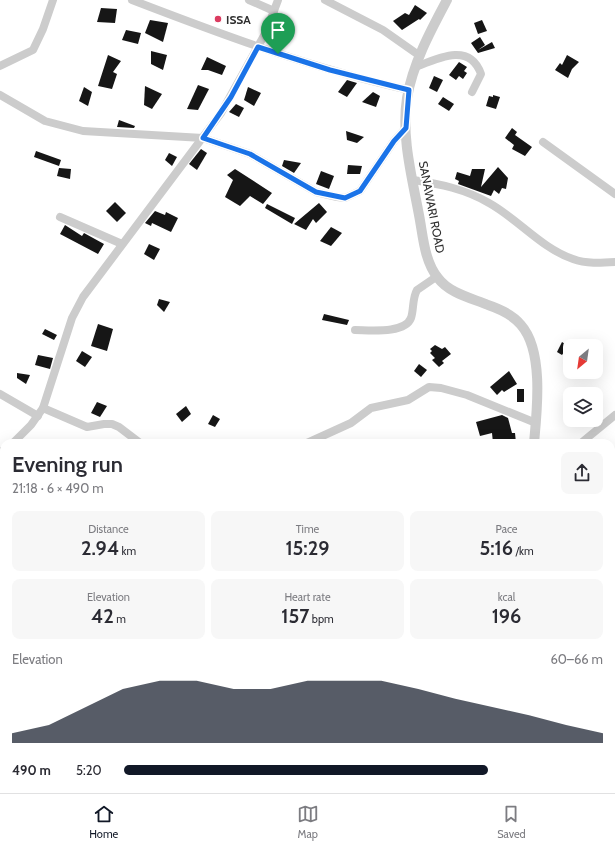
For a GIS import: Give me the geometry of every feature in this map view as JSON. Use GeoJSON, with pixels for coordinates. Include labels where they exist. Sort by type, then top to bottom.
{"type":"FeatureCollection","features":[{"type":"Feature","properties":{"kind":"street"},"geometry":{"type":"LineString","coordinates":[[0,66],[33,50],[43,30],[53,0]]}},
{"type":"Feature","properties":{"kind":"street"},"geometry":{"type":"LineString","coordinates":[[132,0],[258,47],[330,70],[409,90]]}},
{"type":"Feature","properties":{"kind":"street"},"geometry":{"type":"LineString","coordinates":[[249,0],[274,11]]}},
{"type":"Feature","properties":{"kind":"street"},"geometry":{"type":"LineString","coordinates":[[17,439],[38,416],[43,408],[77,308],[122,244],[203,138],[231,97],[258,47],[278,0]]}},
{"type":"Feature","properties":{"kind":"street"},"geometry":{"type":"LineString","coordinates":[[325,0],[383,30],[420,56]]}},
{"type":"Feature","properties":{"kind":"street","name":"SANAWARI ROAD"},"geometry":{"type":"LineString","coordinates":[[447,0],[420,56],[409,90],[406,128],[425,250],[436,277],[448,288],[511,315],[525,330],[534,356],[537,395],[534,439]]}},
{"type":"Feature","properties":{"kind":"street"},"geometry":{"type":"LineString","coordinates":[[416,67],[446,56],[460,54],[474,62],[479,68],[481,74],[480,80],[472,92]]}},
{"type":"Feature","properties":{"kind":"street"},"geometry":{"type":"LineString","coordinates":[[0,96],[45,121],[83,131],[203,138],[250,154],[316,192],[345,198],[360,191],[394,141],[406,128]]}},
{"type":"Feature","properties":{"kind":"street"},"geometry":{"type":"LineString","coordinates":[[543,142],[615,194]]}},
{"type":"Feature","properties":{"kind":"street"},"geometry":{"type":"LineString","coordinates":[[413,180],[443,185],[472,194],[510,215],[549,247],[573,259],[588,262],[615,262]]}},
{"type":"Feature","properties":{"kind":"street"},"geometry":{"type":"LineString","coordinates":[[60,217],[122,244]]}},
{"type":"Feature","properties":{"kind":"street"},"geometry":{"type":"LineString","coordinates":[[355,330],[384,330],[398,328],[405,325],[412,316],[417,290],[436,277]]}},
{"type":"Feature","properties":{"kind":"street"},"geometry":{"type":"LineString","coordinates":[[316,439],[347,426],[371,408],[408,400],[429,387],[441,388],[467,395],[536,423]]}},
{"type":"Feature","properties":{"kind":"street"},"geometry":{"type":"LineString","coordinates":[[0,394],[38,416]]}},
{"type":"Feature","properties":{"kind":"street"},"geometry":{"type":"LineString","coordinates":[[43,408],[87,427],[112,424],[119,427],[135,439]]}},
{"type":"Feature","properties":{"kind":"street"},"geometry":{"type":"LineString","coordinates":[[586,439],[615,415]]}},
{"type":"Feature","properties":{"kind":"building"},"geometry":{"type":"Polygon","coordinates":[[[415,5],[427,13],[420,20],[419,19],[402,30],[393,21],[405,13],[409,15],[415,5]]]}},
{"type":"Feature","properties":{"kind":"building"},"geometry":{"type":"Polygon","coordinates":[[[101,8],[117,9],[115,23],[97,22],[101,8]]]}},
{"type":"Feature","properties":{"kind":"building"},"geometry":{"type":"Polygon","coordinates":[[[150,20],[168,23],[163,42],[145,33],[150,20]]]}},
{"type":"Feature","properties":{"kind":"building"},"geometry":{"type":"Polygon","coordinates":[[[482,20],[487,31],[478,34],[474,23],[482,20]]]}},
{"type":"Feature","properties":{"kind":"building"},"geometry":{"type":"Polygon","coordinates":[[[126,30],[141,33],[138,44],[122,40],[126,30]]]}},
{"type":"Feature","properties":{"kind":"building"},"geometry":{"type":"Polygon","coordinates":[[[480,37],[485,45],[478,50],[492,42],[495,48],[478,53],[471,43],[480,37]]]}},
{"type":"Feature","properties":{"kind":"building"},"geometry":{"type":"Polygon","coordinates":[[[151,51],[167,55],[163,70],[151,64],[151,51]]]}},
{"type":"Feature","properties":{"kind":"building"},"geometry":{"type":"Polygon","coordinates":[[[108,55],[121,61],[113,72],[117,74],[112,89],[98,86],[108,55]]]}},
{"type":"Feature","properties":{"kind":"building"},"geometry":{"type":"Polygon","coordinates":[[[567,55],[579,62],[572,69],[568,78],[555,70],[560,63],[562,65],[567,55]]]}},
{"type":"Feature","properties":{"kind":"building"},"geometry":{"type":"Polygon","coordinates":[[[207,57],[226,66],[222,75],[208,70],[201,70],[207,57]]]}},
{"type":"Feature","properties":{"kind":"building"},"geometry":{"type":"Polygon","coordinates":[[[459,62],[467,67],[464,71],[467,73],[463,79],[459,76],[456,80],[449,75],[459,62]]]}},
{"type":"Feature","properties":{"kind":"building"},"geometry":{"type":"Polygon","coordinates":[[[434,76],[443,80],[437,92],[429,88],[434,76]]]}},
{"type":"Feature","properties":{"kind":"building"},"geometry":{"type":"Polygon","coordinates":[[[347,80],[357,83],[347,97],[338,92],[347,80]]]}},
{"type":"Feature","properties":{"kind":"building"},"geometry":{"type":"Polygon","coordinates":[[[198,85],[209,89],[198,110],[187,109],[198,85]]]}},
{"type":"Feature","properties":{"kind":"building"},"geometry":{"type":"Polygon","coordinates":[[[145,86],[162,94],[152,109],[144,105],[145,86]]]}},
{"type":"Feature","properties":{"kind":"building"},"geometry":{"type":"Polygon","coordinates":[[[84,87],[92,92],[88,106],[79,101],[84,87]]]}},
{"type":"Feature","properties":{"kind":"building"},"geometry":{"type":"Polygon","coordinates":[[[248,87],[261,93],[254,106],[244,100],[248,87]]]}},
{"type":"Feature","properties":{"kind":"building"},"geometry":{"type":"Polygon","coordinates":[[[373,92],[380,96],[376,107],[362,102],[373,92]]]}},
{"type":"Feature","properties":{"kind":"building"},"geometry":{"type":"Polygon","coordinates":[[[493,95],[500,97],[496,109],[486,106],[489,96],[493,97],[493,95]]]}},
{"type":"Feature","properties":{"kind":"building"},"geometry":{"type":"Polygon","coordinates":[[[443,97],[454,104],[449,111],[438,104],[443,97]]]}},
{"type":"Feature","properties":{"kind":"building"},"geometry":{"type":"Polygon","coordinates":[[[236,104],[244,108],[239,117],[229,112],[236,104]]]}},
{"type":"Feature","properties":{"kind":"building"},"geometry":{"type":"Polygon","coordinates":[[[119,120],[135,126],[134,128],[117,127],[119,120]]]}},
{"type":"Feature","properties":{"kind":"building"},"geometry":{"type":"Polygon","coordinates":[[[512,128],[517,132],[515,135],[532,147],[525,156],[512,149],[514,145],[505,138],[512,128]]]}},
{"type":"Feature","properties":{"kind":"building"},"geometry":{"type":"Polygon","coordinates":[[[346,131],[364,137],[357,143],[347,140],[346,131]]]}},
{"type":"Feature","properties":{"kind":"building"},"geometry":{"type":"Polygon","coordinates":[[[201,149],[207,153],[197,170],[189,164],[201,149]]]}},
{"type":"Feature","properties":{"kind":"building"},"geometry":{"type":"Polygon","coordinates":[[[36,151],[61,160],[59,166],[34,157],[36,151]]]}},
{"type":"Feature","properties":{"kind":"building"},"geometry":{"type":"Polygon","coordinates":[[[169,153],[177,157],[172,166],[165,160],[169,153]]]}},
{"type":"Feature","properties":{"kind":"building"},"geometry":{"type":"Polygon","coordinates":[[[284,160],[301,163],[294,173],[282,166],[284,160]]]}},
{"type":"Feature","properties":{"kind":"building"},"geometry":{"type":"Polygon","coordinates":[[[348,165],[362,166],[360,174],[347,174],[348,165]]]}},
{"type":"Feature","properties":{"kind":"building"},"geometry":{"type":"Polygon","coordinates":[[[498,167],[508,178],[506,189],[502,188],[499,194],[494,190],[491,196],[458,184],[459,181],[455,179],[457,172],[470,176],[472,169],[485,169],[481,187],[498,167]]]}},
{"type":"Feature","properties":{"kind":"building"},"geometry":{"type":"Polygon","coordinates":[[[59,168],[71,169],[70,179],[57,176],[59,168]]]}},
{"type":"Feature","properties":{"kind":"building"},"geometry":{"type":"Polygon","coordinates":[[[235,169],[272,193],[263,204],[250,196],[240,206],[225,197],[233,180],[227,175],[235,169]]]}},
{"type":"Feature","properties":{"kind":"building"},"geometry":{"type":"Polygon","coordinates":[[[321,171],[334,176],[329,189],[316,184],[321,171]]]}},
{"type":"Feature","properties":{"kind":"building"},"geometry":{"type":"Polygon","coordinates":[[[115,202],[126,213],[117,222],[106,211],[115,202]]]}},
{"type":"Feature","properties":{"kind":"building"},"geometry":{"type":"Polygon","coordinates":[[[319,203],[327,212],[316,223],[313,219],[306,230],[294,224],[319,203]]]}},
{"type":"Feature","properties":{"kind":"building"},"geometry":{"type":"Polygon","coordinates":[[[267,204],[295,218],[292,224],[265,208],[267,204]]]}},
{"type":"Feature","properties":{"kind":"building"},"geometry":{"type":"Polygon","coordinates":[[[155,211],[165,215],[166,212],[178,218],[171,232],[152,223],[151,226],[145,223],[155,211]]]}},
{"type":"Feature","properties":{"kind":"building"},"geometry":{"type":"Polygon","coordinates":[[[65,225],[82,236],[84,233],[104,244],[98,254],[60,234],[65,225]]]}},
{"type":"Feature","properties":{"kind":"building"},"geometry":{"type":"Polygon","coordinates":[[[331,227],[342,233],[331,246],[320,241],[331,227]]]}},
{"type":"Feature","properties":{"kind":"building"},"geometry":{"type":"Polygon","coordinates":[[[149,244],[160,249],[154,260],[144,254],[149,244]]]}},
{"type":"Feature","properties":{"kind":"building"},"geometry":{"type":"Polygon","coordinates":[[[159,299],[170,302],[164,312],[157,305],[159,299]]]}},
{"type":"Feature","properties":{"kind":"building"},"geometry":{"type":"Polygon","coordinates":[[[324,314],[349,320],[347,325],[322,320],[324,314]]]}},
{"type":"Feature","properties":{"kind":"building"},"geometry":{"type":"Polygon","coordinates":[[[98,324],[113,329],[107,351],[91,346],[98,324]]]}},
{"type":"Feature","properties":{"kind":"building"},"geometry":{"type":"Polygon","coordinates":[[[45,329],[57,335],[54,340],[42,334],[45,329]]]}},
{"type":"Feature","properties":{"kind":"building"},"geometry":{"type":"Polygon","coordinates":[[[562,342],[563,354],[562,355],[557,352],[562,342]]]}},
{"type":"Feature","properties":{"kind":"building"},"geometry":{"type":"Polygon","coordinates":[[[435,345],[442,349],[445,347],[451,354],[442,361],[444,363],[439,367],[432,360],[435,358],[430,353],[432,351],[430,349],[435,345]]]}},
{"type":"Feature","properties":{"kind":"building"},"geometry":{"type":"Polygon","coordinates":[[[82,351],[92,357],[85,367],[76,361],[82,351]]]}},
{"type":"Feature","properties":{"kind":"building"},"geometry":{"type":"Polygon","coordinates":[[[38,355],[53,358],[50,369],[35,365],[38,355]]]}},
{"type":"Feature","properties":{"kind":"building"},"geometry":{"type":"Polygon","coordinates":[[[419,364],[427,370],[421,377],[414,371],[419,364]]]}},
{"type":"Feature","properties":{"kind":"building"},"geometry":{"type":"Polygon","coordinates":[[[509,371],[517,384],[504,392],[502,390],[497,395],[490,387],[509,371]]]}},
{"type":"Feature","properties":{"kind":"building"},"geometry":{"type":"Polygon","coordinates":[[[17,373],[30,375],[26,384],[17,378],[17,373]]]}},
{"type":"Feature","properties":{"kind":"building"},"geometry":{"type":"Polygon","coordinates":[[[517,389],[524,389],[524,402],[517,402],[517,389]]]}},
{"type":"Feature","properties":{"kind":"building"},"geometry":{"type":"Polygon","coordinates":[[[97,402],[107,406],[100,417],[91,413],[97,402]]]}},
{"type":"Feature","properties":{"kind":"building"},"geometry":{"type":"Polygon","coordinates":[[[186,406],[191,414],[182,422],[176,414],[186,406]]]}},
{"type":"Feature","properties":{"kind":"building"},"geometry":{"type":"Polygon","coordinates":[[[213,415],[220,419],[215,427],[208,424],[213,415]]]}},
{"type":"Feature","properties":{"kind":"building"},"geometry":{"type":"Polygon","coordinates":[[[502,415],[508,418],[512,433],[515,433],[516,439],[493,439],[492,433],[480,436],[476,422],[502,415]]]}},
{"type":"Feature","properties":{"kind":"place","name":"ISSA"},"geometry":{"type":"Point","coordinates":[218,19]}},
{"type":"Feature","properties":{"kind":"route"},"geometry":{"type":"LineString","coordinates":[[258,47],[278,54],[364,80],[409,90],[406,109],[406,128],[384,155],[365,186],[353,195],[345,198],[316,192],[250,154],[203,138],[231,97],[258,47]]}}]}
